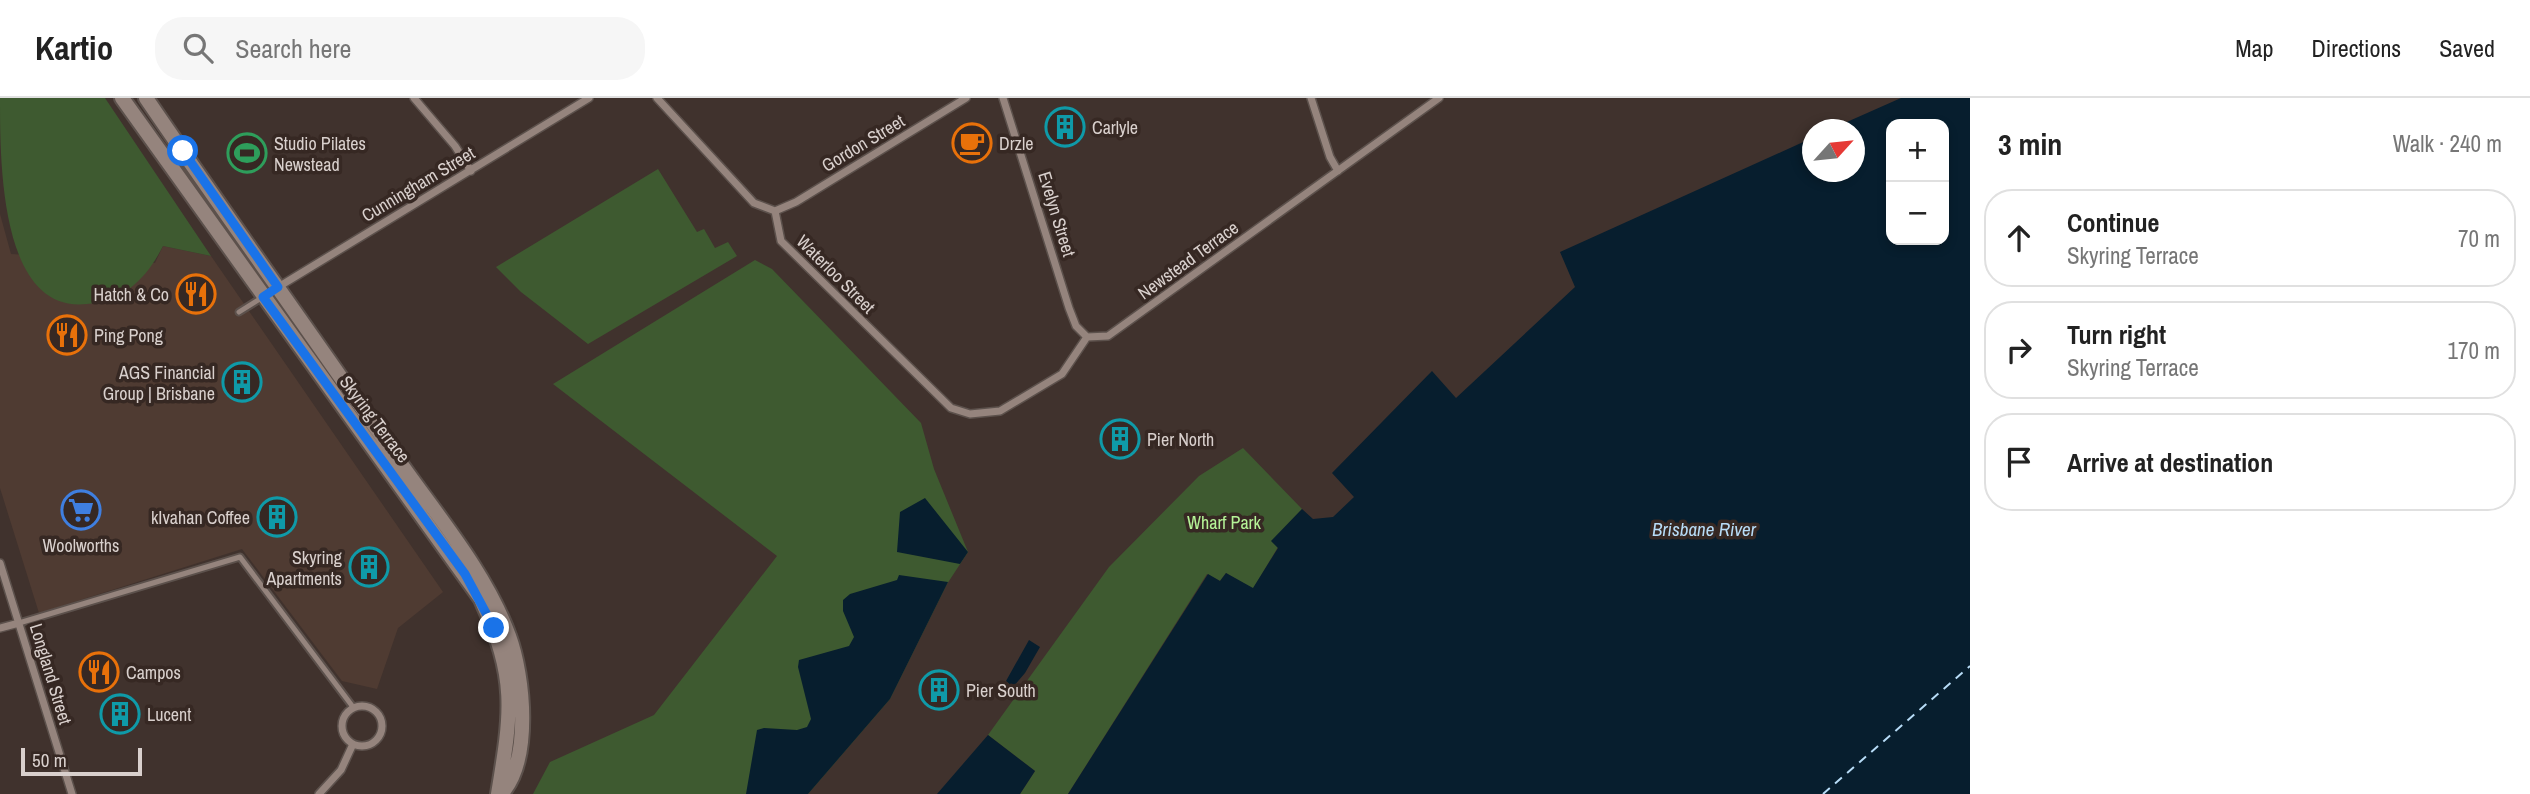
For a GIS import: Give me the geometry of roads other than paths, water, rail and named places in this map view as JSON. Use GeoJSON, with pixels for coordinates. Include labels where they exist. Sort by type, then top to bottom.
{"type":"FeatureCollection","features":[{"type":"Feature","properties":{"kind":"street","name":"Skyring Terrace"},"geometry":{"type":"LineString","coordinates":[[122,98],[481,599],[494,628],[509,685],[511,717],[500,794]]}},
{"type":"Feature","properties":{"kind":"street"},"geometry":{"type":"LineString","coordinates":[[414,98],[455,146],[471,171]]}},
{"type":"Feature","properties":{"kind":"street","name":"Cunningham Street"},"geometry":{"type":"LineString","coordinates":[[263,297],[589,98]]}},
{"type":"Feature","properties":{"kind":"street"},"geometry":{"type":"LineString","coordinates":[[657,98],[754,204],[775,211]]}},
{"type":"Feature","properties":{"kind":"street","name":"Gordon Street"},"geometry":{"type":"LineString","coordinates":[[775,211],[796,202],[966,98]]}},
{"type":"Feature","properties":{"kind":"street","name":"Evelyn Street"},"geometry":{"type":"LineString","coordinates":[[1003,98],[1069,308],[1076,326],[1087,337]]}},
{"type":"Feature","properties":{"kind":"street"},"geometry":{"type":"LineString","coordinates":[[1311,98],[1330,157],[1338,171]]}},
{"type":"Feature","properties":{"kind":"street","name":"Newstead Terrace"},"geometry":{"type":"LineString","coordinates":[[1087,337],[1108,337],[1439,98]]}},
{"type":"Feature","properties":{"kind":"street","name":"Skyring Terrace"},"geometry":{"type":"LineString","coordinates":[[149,99],[459,547],[499,611],[520,674],[522,707],[516,764],[510,785],[500,794]]}},
{"type":"Feature","properties":{"kind":"street"},"geometry":{"type":"LineString","coordinates":[[132,112],[149,99]]}},
{"type":"Feature","properties":{"kind":"street","name":"Waterloo Street"},"geometry":{"type":"LineString","coordinates":[[775,211],[781,241],[951,408],[970,414],[1000,411],[1062,374],[1087,337]]}},
{"type":"Feature","properties":{"kind":"street","name":"Longland Street"},"geometry":{"type":"LineString","coordinates":[[0,563],[72,794]]}},
{"type":"Feature","properties":{"kind":"street"},"geometry":{"type":"LineString","coordinates":[[0,628],[19,623]]}},
{"type":"Feature","properties":{"kind":"street"},"geometry":{"type":"LineString","coordinates":[[353,707],[370,707],[380,716],[382,725],[375,741],[367,746],[353,744],[345,737],[341,726],[344,715],[353,707]]}},
{"type":"Feature","properties":{"kind":"street"},"geometry":{"type":"LineString","coordinates":[[319,794],[341,770],[353,744]]}},
{"type":"Feature","properties":{"kind":"lane"},"geometry":{"type":"LineString","coordinates":[[239,312],[263,297]]}},
{"type":"Feature","properties":{"kind":"lane"},"geometry":{"type":"LineString","coordinates":[[19,623],[240,557],[353,707]]}},
{"type":"Feature","properties":{"kind":"water","name":"Brisbane River"},"geometry":{"type":"Polygon","coordinates":[[[1901,98],[1970,98],[1970,794],[1068,794],[1208,574],[1220,581],[1226,573],[1253,588],[1278,548],[1271,541],[1302,509],[1313,519],[1333,517],[1354,497],[1332,473],[1432,371],[1456,398],[1575,287],[1560,252],[1802,143],[1802,182],[1865,182],[1865,119],[1854,119],[1901,98]]]}},
{"type":"Feature","properties":{"kind":"water"},"geometry":{"type":"Polygon","coordinates":[[[925,498],[968,552],[960,564],[897,552],[900,512],[925,498]]]}},
{"type":"Feature","properties":{"kind":"water"},"geometry":{"type":"Polygon","coordinates":[[[899,575],[948,582],[890,699],[808,794],[746,794],[757,730],[797,730],[807,727],[811,719],[798,667],[799,660],[849,646],[854,637],[843,611],[843,600],[850,594],[897,580],[899,575]]]}},
{"type":"Feature","properties":{"kind":"water"},"geometry":{"type":"Polygon","coordinates":[[[1029,640],[1040,647],[1025,673],[1013,687],[1006,681],[1029,640]]]}},
{"type":"Feature","properties":{"kind":"water"},"geometry":{"type":"Polygon","coordinates":[[[988,735],[1035,771],[1020,794],[937,794],[988,735]]]}},
{"type":"Feature","properties":{"kind":"place","name":"Carlyle"},"geometry":{"type":"Point","coordinates":[1065,127]}},
{"type":"Feature","properties":{"kind":"place","name":"Drzle"},"geometry":{"type":"Point","coordinates":[972,143]}},
{"type":"Feature","properties":{"kind":"place","name":"Studio Pilates Newstead"},"geometry":{"type":"Point","coordinates":[247,153]}},
{"type":"Feature","properties":{"kind":"place","name":"Hatch & Co"},"geometry":{"type":"Point","coordinates":[196,294]}},
{"type":"Feature","properties":{"kind":"place","name":"Ping Pong"},"geometry":{"type":"Point","coordinates":[67,335]}},
{"type":"Feature","properties":{"kind":"place","name":"AGS Financial Group | Brisbane"},"geometry":{"type":"Point","coordinates":[242,382]}},
{"type":"Feature","properties":{"kind":"place","name":"Pier North"},"geometry":{"type":"Point","coordinates":[1120,439]}},
{"type":"Feature","properties":{"kind":"place","name":"Woolworths"},"geometry":{"type":"Point","coordinates":[81,510]}},
{"type":"Feature","properties":{"kind":"place","name":"kIvahan Coffee"},"geometry":{"type":"Point","coordinates":[277,517]}},
{"type":"Feature","properties":{"kind":"place","name":"Skyring Apartments"},"geometry":{"type":"Point","coordinates":[369,567]}},
{"type":"Feature","properties":{"kind":"place","name":"Campos"},"geometry":{"type":"Point","coordinates":[99,672]}},
{"type":"Feature","properties":{"kind":"place","name":"Pier South"},"geometry":{"type":"Point","coordinates":[939,690]}},
{"type":"Feature","properties":{"kind":"place","name":"Lucent"},"geometry":{"type":"Point","coordinates":[120,714]}},
{"type":"Feature","properties":{"kind":"park label","name":"Wharf Park"},"geometry":{"type":"Point","coordinates":[1224,522]}}]}
